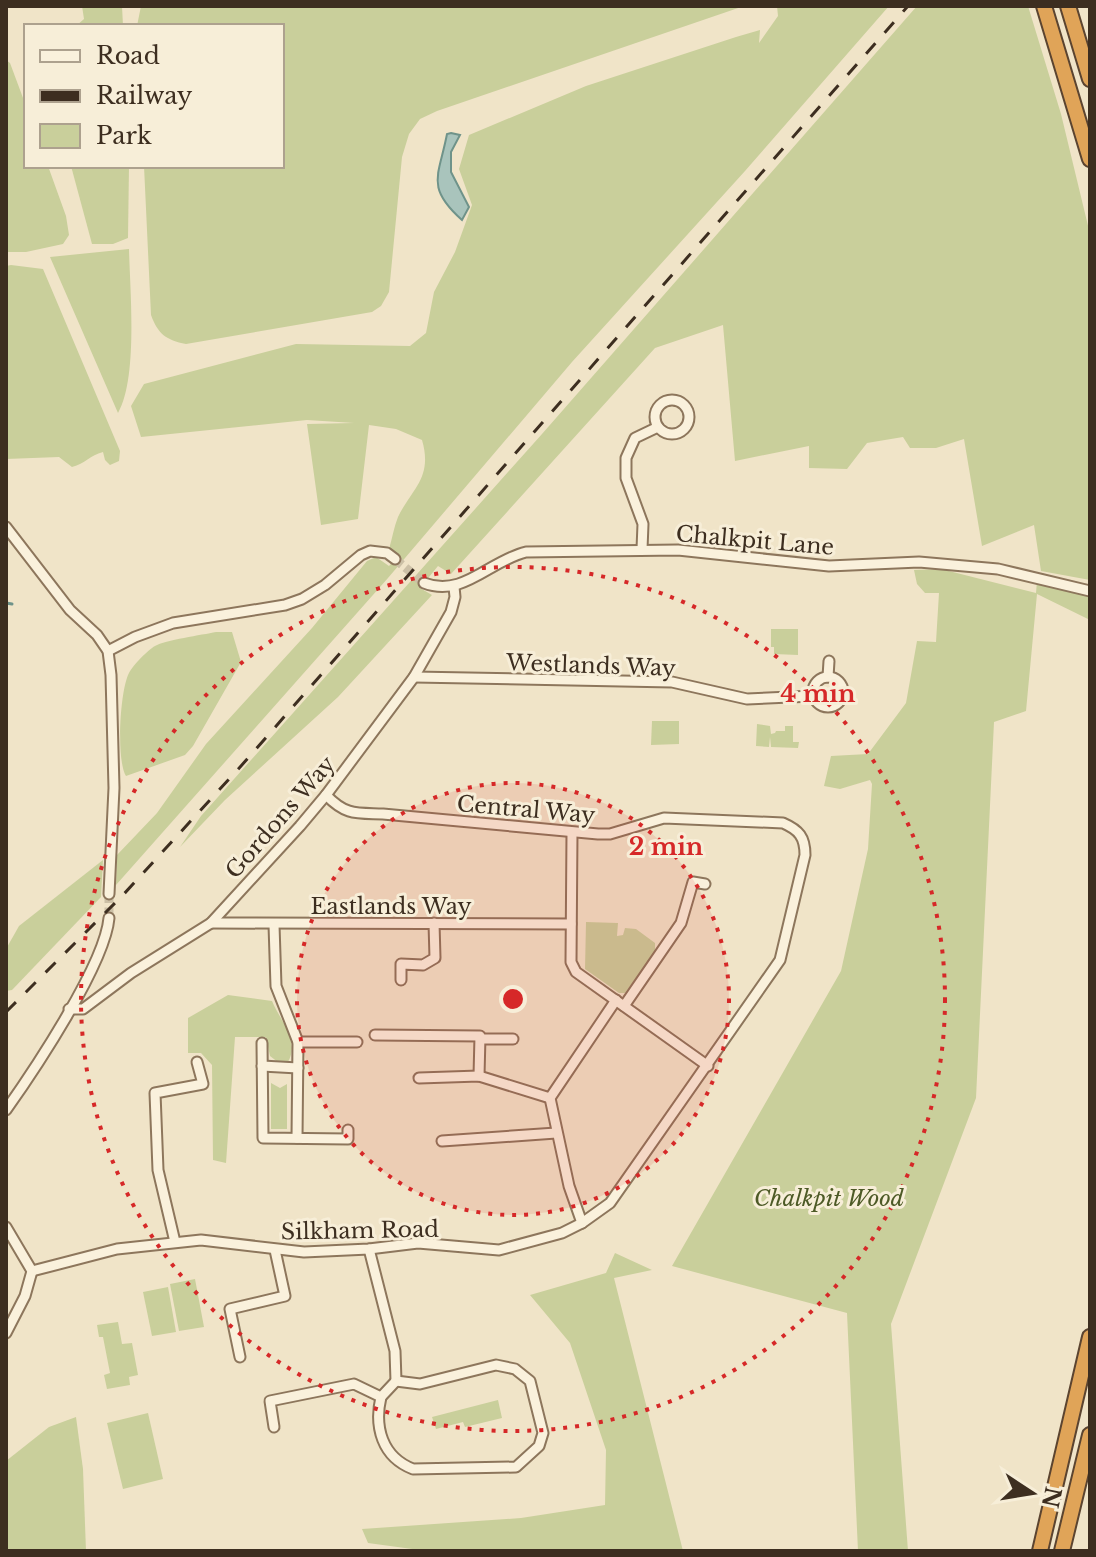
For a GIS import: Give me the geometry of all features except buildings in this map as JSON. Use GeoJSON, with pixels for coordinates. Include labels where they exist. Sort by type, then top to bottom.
{"type":"FeatureCollection","features":[{"type":"Feature","properties":{"kind":"highway"},"geometry":{"type":"LineString","coordinates":[[1044,6],[1090,159]]}},
{"type":"Feature","properties":{"kind":"highway"},"geometry":{"type":"LineString","coordinates":[[1068,6],[1090,79]]}},
{"type":"Feature","properties":{"kind":"highway"},"geometry":{"type":"LineString","coordinates":[[1040,1551],[1090,1337]]}},
{"type":"Feature","properties":{"kind":"highway"},"geometry":{"type":"LineString","coordinates":[[1062,1551],[1090,1435]]}},
{"type":"Feature","properties":{"kind":"street"},"geometry":{"type":"LineString","coordinates":[[642,549],[643,524],[626,478],[626,458],[635,438],[658,427]]}},
{"type":"Feature","properties":{"kind":"street"},"geometry":{"type":"LineString","coordinates":[[6,527],[70,610],[97,635],[108,651],[114,788],[109,894]]}},
{"type":"Feature","properties":{"kind":"street","name":"Chalkpit Lane"},"geometry":{"type":"LineString","coordinates":[[454,587],[512,555],[526,552],[642,549],[714,553],[820,566],[919,562],[998,569],[1090,591]]}},
{"type":"Feature","properties":{"kind":"street"},"geometry":{"type":"LineString","coordinates":[[108,651],[173,623],[285,605],[302,599],[370,551],[387,553],[395,559]]}},
{"type":"Feature","properties":{"kind":"street"},"geometry":{"type":"LineString","coordinates":[[424,583],[439,589],[454,587]]}},
{"type":"Feature","properties":{"kind":"street","name":"Gordons Way"},"geometry":{"type":"LineString","coordinates":[[69,1009],[83,1009],[131,973],[211,923],[326,795],[414,677],[451,612],[454,587]]}},
{"type":"Feature","properties":{"kind":"street"},"geometry":{"type":"LineString","coordinates":[[828,677],[829,661]]}},
{"type":"Feature","properties":{"kind":"street","name":"Westlands Way"},"geometry":{"type":"LineString","coordinates":[[414,677],[672,682],[747,699],[813,696]]}},
{"type":"Feature","properties":{"kind":"street"},"geometry":{"type":"LineString","coordinates":[[828,677],[841,685],[842,694],[838,702],[824,706],[813,696],[814,685],[828,677]]}},
{"type":"Feature","properties":{"kind":"street","name":"Central Way"},"geometry":{"type":"LineString","coordinates":[[326,795],[343,811],[351,813],[572,833],[610,834],[664,818],[783,823],[799,832],[805,843],[805,855],[780,960],[708,1066]]}},
{"type":"Feature","properties":{"kind":"street"},"geometry":{"type":"LineString","coordinates":[[572,833],[571,962],[576,972],[708,1066]]}},
{"type":"Feature","properties":{"kind":"street"},"geometry":{"type":"LineString","coordinates":[[582,1223],[574,1206],[550,1098],[681,923],[693,882],[705,884]]}},
{"type":"Feature","properties":{"kind":"street"},"geometry":{"type":"LineString","coordinates":[[6,1110],[69,1009],[104,945],[109,918]]}},
{"type":"Feature","properties":{"kind":"street","name":"Eastlands Way"},"geometry":{"type":"LineString","coordinates":[[211,923],[571,924]]}},
{"type":"Feature","properties":{"kind":"street"},"geometry":{"type":"LineString","coordinates":[[401,980],[401,964],[423,965],[435,958],[434,923]]}},
{"type":"Feature","properties":{"kind":"street"},"geometry":{"type":"LineString","coordinates":[[274,925],[276,986],[298,1042],[297,1138]]}},
{"type":"Feature","properties":{"kind":"street"},"geometry":{"type":"LineString","coordinates":[[375,1035],[513,1039]]}},
{"type":"Feature","properties":{"kind":"street"},"geometry":{"type":"LineString","coordinates":[[479,1076],[480,1039]]}},
{"type":"Feature","properties":{"kind":"street"},"geometry":{"type":"LineString","coordinates":[[298,1042],[357,1042]]}},
{"type":"Feature","properties":{"kind":"street"},"geometry":{"type":"LineString","coordinates":[[262,1043],[263,1138],[348,1139],[348,1130]]}},
{"type":"Feature","properties":{"kind":"street"},"geometry":{"type":"LineString","coordinates":[[175,1242],[158,1170],[155,1093],[203,1084],[197,1062]]}},
{"type":"Feature","properties":{"kind":"street"},"geometry":{"type":"LineString","coordinates":[[262,1066],[298,1068]]}},
{"type":"Feature","properties":{"kind":"street","name":"Silkham Road"},"geometry":{"type":"LineString","coordinates":[[32,1271],[117,1249],[201,1240],[304,1252],[418,1243],[499,1250],[562,1233],[610,1203],[708,1066]]}},
{"type":"Feature","properties":{"kind":"street"},"geometry":{"type":"LineString","coordinates":[[419,1078],[479,1076],[550,1098]]}},
{"type":"Feature","properties":{"kind":"street"},"geometry":{"type":"LineString","coordinates":[[442,1141],[556,1133]]}},
{"type":"Feature","properties":{"kind":"street"},"geometry":{"type":"LineString","coordinates":[[6,1227],[32,1271],[25,1296],[6,1333]]}},
{"type":"Feature","properties":{"kind":"street"},"geometry":{"type":"LineString","coordinates":[[369,1249],[395,1351],[396,1381],[381,1397],[379,1426],[385,1448],[402,1465],[413,1469],[516,1467],[539,1446],[543,1433],[530,1381],[515,1369],[496,1365],[420,1384],[396,1381]]}},
{"type":"Feature","properties":{"kind":"street"},"geometry":{"type":"LineString","coordinates":[[240,1357],[230,1309],[285,1296],[275,1250]]}},
{"type":"Feature","properties":{"kind":"street"},"geometry":{"type":"LineString","coordinates":[[274,1427],[270,1401],[354,1384],[381,1397]]}},
{"type":"Feature","properties":{"kind":"green space"},"geometry":{"type":"Polygon","coordinates":[[[82,6],[122,6],[123,24],[78,24],[84,19],[82,6]]]}},
{"type":"Feature","properties":{"kind":"green space"},"geometry":{"type":"Polygon","coordinates":[[[141,6],[744,6],[420,119],[409,134],[402,157],[389,292],[381,306],[372,312],[186,344],[164,335],[151,315],[144,168],[284,168],[284,24],[137,24],[141,6]]]}},
{"type":"Feature","properties":{"kind":"green space"},"geometry":{"type":"Polygon","coordinates":[[[777,6],[889,6],[572,362],[388,578],[116,885],[117,855],[157,813],[206,744],[312,628],[367,561],[376,557],[389,566],[399,555],[389,549],[395,525],[419,482],[425,464],[422,440],[396,429],[369,425],[358,519],[321,525],[307,424],[354,423],[307,420],[141,437],[131,406],[144,384],[296,344],[410,346],[426,333],[434,292],[455,252],[472,205],[459,169],[469,135],[586,86],[760,30],[759,43],[778,16],[777,6]]]}},
{"type":"Feature","properties":{"kind":"green space"},"geometry":{"type":"Polygon","coordinates":[[[917,6],[1028,6],[1061,114],[1090,234],[1090,580],[1041,571],[1034,525],[982,546],[964,439],[936,448],[910,448],[903,437],[867,443],[847,469],[809,468],[809,446],[735,461],[723,325],[655,348],[451,574],[438,566],[420,588],[432,595],[338,697],[225,800],[180,847],[201,816],[542,434],[917,6]]]}},
{"type":"Feature","properties":{"kind":"green space"},"geometry":{"type":"Polygon","coordinates":[[[6,60],[10,63],[24,101],[24,168],[49,168],[66,216],[69,235],[63,244],[26,252],[6,252],[6,60]]]}},
{"type":"Feature","properties":{"kind":"green space"},"geometry":{"type":"Polygon","coordinates":[[[72,168],[129,168],[128,238],[113,244],[92,244],[72,168]]]}},
{"type":"Feature","properties":{"kind":"green space"},"geometry":{"type":"Polygon","coordinates":[[[129,249],[131,357],[124,398],[118,413],[50,257],[129,249]]]}},
{"type":"Feature","properties":{"kind":"green space"},"geometry":{"type":"Polygon","coordinates":[[[6,266],[43,269],[120,451],[119,461],[110,465],[103,452],[72,467],[59,457],[6,459],[6,266]]]}},
{"type":"Feature","properties":{"kind":"green space","name":"Chalkpit Wood"},"geometry":{"type":"Polygon","coordinates":[[[941,569],[1036,593],[1037,581],[1090,596],[1090,620],[1037,594],[1026,711],[994,722],[976,1098],[891,1324],[908,1551],[858,1551],[847,1313],[672,1266],[841,971],[868,849],[872,784],[870,780],[840,789],[824,786],[831,756],[868,754],[906,703],[917,641],[936,642],[939,593],[925,593],[917,584],[914,570],[941,569]]]}},
{"type":"Feature","properties":{"kind":"green space"},"geometry":{"type":"Polygon","coordinates":[[[771,629],[798,629],[798,655],[774,654],[771,629]]]}},
{"type":"Feature","properties":{"kind":"green space"},"geometry":{"type":"Polygon","coordinates":[[[216,632],[232,632],[241,662],[193,746],[185,755],[126,776],[121,756],[120,725],[123,694],[131,670],[155,646],[216,632]]]}},
{"type":"Feature","properties":{"kind":"green space"},"geometry":{"type":"Polygon","coordinates":[[[652,721],[679,721],[679,744],[651,745],[652,721]]]}},
{"type":"Feature","properties":{"kind":"green space"},"geometry":{"type":"Polygon","coordinates":[[[757,724],[770,726],[771,734],[785,731],[785,726],[793,726],[793,742],[799,742],[798,748],[771,747],[770,737],[769,747],[756,746],[757,724]]]}},
{"type":"Feature","properties":{"kind":"green space"},"geometry":{"type":"Polygon","coordinates":[[[103,860],[101,897],[12,990],[6,991],[6,949],[19,926],[103,860]]]}},
{"type":"Feature","properties":{"kind":"green space"},"geometry":{"type":"Polygon","coordinates":[[[586,922],[618,923],[617,936],[623,935],[625,928],[636,929],[655,943],[655,952],[625,993],[619,993],[585,969],[586,922]]]}},
{"type":"Feature","properties":{"kind":"green space"},"geometry":{"type":"Polygon","coordinates":[[[228,995],[272,1001],[288,1031],[292,1046],[288,1062],[279,1063],[270,1056],[266,1037],[235,1037],[226,1163],[213,1160],[212,1065],[201,1053],[188,1053],[188,1018],[228,995]]]}},
{"type":"Feature","properties":{"kind":"green space"},"geometry":{"type":"Polygon","coordinates":[[[271,1083],[280,1088],[287,1084],[287,1129],[271,1129],[271,1083]]]}},
{"type":"Feature","properties":{"kind":"green space"},"geometry":{"type":"Polygon","coordinates":[[[615,1253],[652,1270],[614,1278],[683,1551],[427,1551],[368,1543],[362,1529],[521,1518],[605,1505],[606,1450],[570,1343],[530,1295],[606,1273],[615,1253]]]}},
{"type":"Feature","properties":{"kind":"green space"},"geometry":{"type":"Polygon","coordinates":[[[195,1279],[204,1327],[179,1331],[170,1284],[195,1279]]]}},
{"type":"Feature","properties":{"kind":"green space"},"geometry":{"type":"Polygon","coordinates":[[[168,1287],[176,1332],[152,1336],[143,1292],[168,1287]]]}},
{"type":"Feature","properties":{"kind":"green space"},"geometry":{"type":"Polygon","coordinates":[[[118,1322],[122,1344],[132,1343],[138,1375],[129,1377],[130,1385],[107,1389],[104,1375],[110,1373],[103,1337],[99,1337],[97,1325],[118,1322]]]}},
{"type":"Feature","properties":{"kind":"green space"},"geometry":{"type":"Polygon","coordinates":[[[498,1400],[502,1418],[465,1427],[463,1422],[436,1429],[432,1417],[498,1400]]]}},
{"type":"Feature","properties":{"kind":"green space"},"geometry":{"type":"Polygon","coordinates":[[[148,1413],[163,1479],[123,1489],[107,1423],[148,1413]]]}},
{"type":"Feature","properties":{"kind":"green space"},"geometry":{"type":"Polygon","coordinates":[[[76,1417],[83,1469],[86,1551],[6,1551],[6,1461],[49,1427],[76,1417]]]}},
{"type":"Feature","properties":{"kind":"water"},"geometry":{"type":"Polygon","coordinates":[[[447,134],[460,135],[451,152],[451,172],[469,207],[462,220],[450,209],[439,189],[438,171],[447,134]]]}},
{"type":"Feature","properties":{"kind":"waterway"},"geometry":{"type":"LineString","coordinates":[[6,603],[12,604]]}},
{"type":"Feature","properties":{"kind":"tunnel"},"geometry":{"type":"LineString","coordinates":[[395,559],[424,583]]}},
{"type":"Feature","properties":{"kind":"tunnel"},"geometry":{"type":"LineString","coordinates":[[109,894],[109,918]]}},
{"type":"Feature","properties":{"kind":"railway"},"geometry":{"type":"LineString","coordinates":[[6,1012],[123,895],[241,766],[908,6]]}}]}
